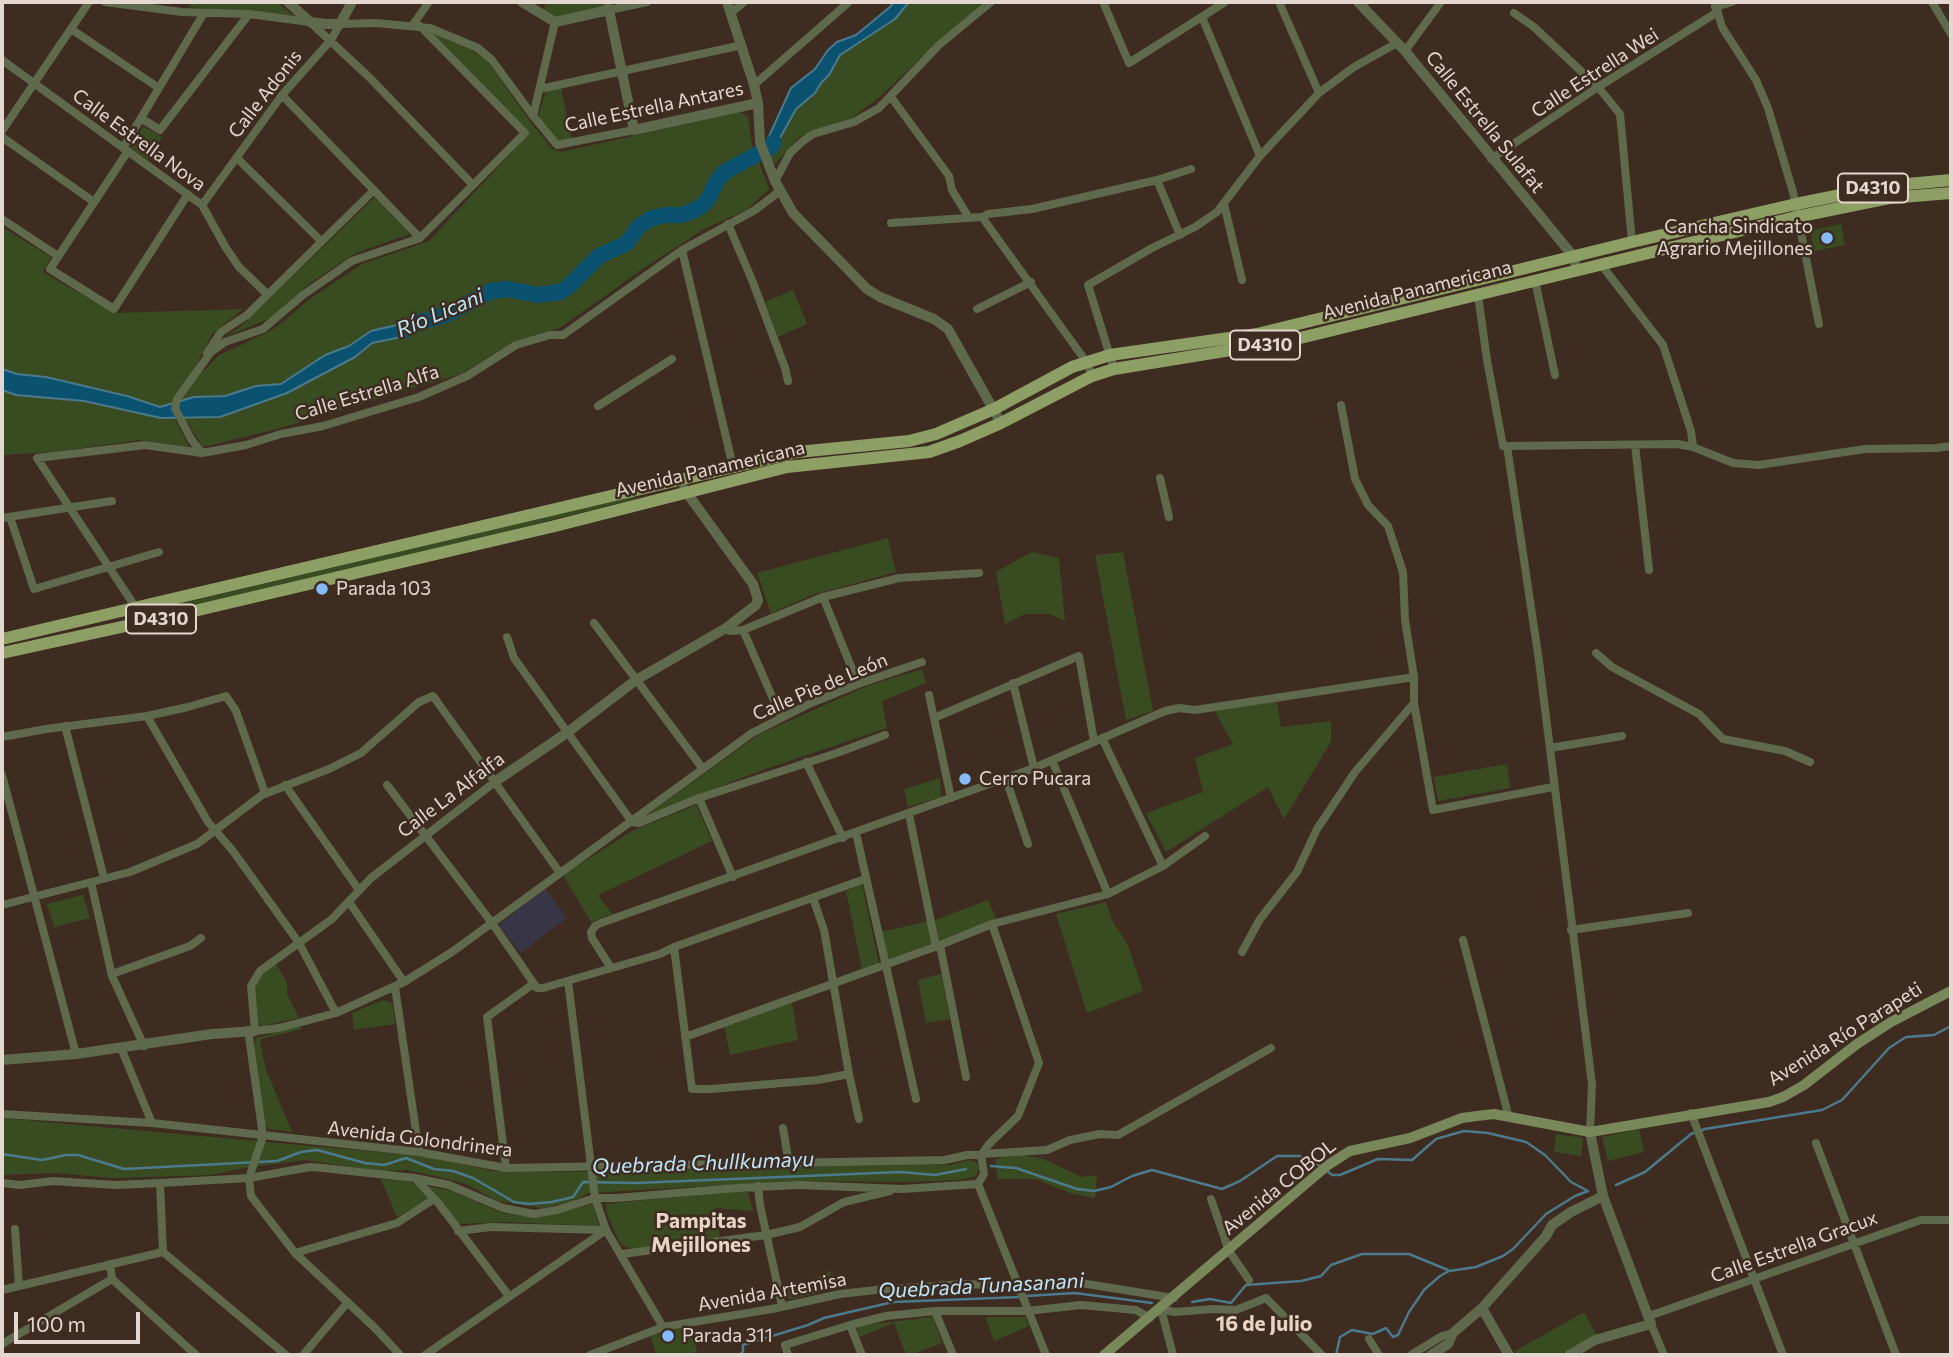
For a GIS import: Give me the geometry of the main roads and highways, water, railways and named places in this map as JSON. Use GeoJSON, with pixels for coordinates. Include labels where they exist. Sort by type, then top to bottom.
{"type":"FeatureCollection","features":[{"type":"Feature","properties":{"kind":"main road","name":"Avenida Panamericana"},"geometry":{"type":"LineString","coordinates":[[2,653],[138,624],[787,467],[929,452],[1001,423],[1092,376],[1114,369],[1292,340],[1577,270],[1885,186],[1951,180]]}},
{"type":"Feature","properties":{"kind":"main road","name":"Avenida Panamericana"},"geometry":{"type":"LineString","coordinates":[[2,639],[797,452],[909,441],[949,430],[1072,368],[1110,355],[1269,332],[1597,250],[1796,210],[1951,193]]}},
{"type":"Feature","properties":{"kind":"main road","name":"Avenida Río Parapeti"},"geometry":{"type":"LineString","coordinates":[[1590,1132],[1692,1119],[1783,1097],[1880,1030],[1951,991]]}},
{"type":"Feature","properties":{"kind":"main road","name":"Avenida COBOL"},"geometry":{"type":"LineString","coordinates":[[1104,1355],[1325,1168],[1350,1151],[1419,1136],[1462,1118],[1494,1114],[1590,1132]]}},
{"type":"Feature","properties":{"kind":"water"},"geometry":{"type":"Polygon","coordinates":[[[894,2],[909,2],[895,19],[840,55],[815,93],[796,109],[770,156],[765,145],[791,88],[815,69],[837,42],[856,35],[894,2]]]}},
{"type":"Feature","properties":{"kind":"water","name":"Río Licani"},"geometry":{"type":"Polygon","coordinates":[[[418,320],[426,324],[401,337],[372,343],[355,357],[287,393],[220,417],[161,418],[84,401],[16,395],[2,390],[2,369],[127,396],[160,407],[194,397],[225,396],[256,386],[281,384],[325,355],[349,346],[371,331],[418,320]]]}},
{"type":"Feature","properties":{"kind":"waterway","name":"Río Licani"},"geometry":{"type":"LineString","coordinates":[[403,331],[420,322],[446,315],[491,291],[508,289],[538,295],[560,292],[599,256],[627,243],[639,226],[652,218],[682,215],[699,208],[707,201],[718,179],[726,171],[771,147],[774,142]]}},
{"type":"Feature","properties":{"kind":"waterway"},"geometry":{"type":"LineString","coordinates":[[1616,1185],[1645,1172],[1691,1134],[1705,1129],[1822,1110],[1842,1100],[1889,1048],[1906,1037],[1934,1035],[1951,1026]]}},
{"type":"Feature","properties":{"kind":"waterway","name":"Quebrada Chullkumayu"},"geometry":{"type":"LineString","coordinates":[[1327,1171],[1332,1175],[1340,1175],[1378,1159],[1412,1160],[1436,1139],[1464,1131],[1488,1133],[1526,1142],[1545,1155],[1571,1182],[1588,1191]]}},
{"type":"Feature","properties":{"kind":"waterway","name":"Quebrada Chullkumayu"},"geometry":{"type":"LineString","coordinates":[[2,1154],[42,1160],[78,1155],[124,1169],[277,1161],[301,1152],[317,1150],[365,1163],[384,1165],[406,1158],[434,1169],[453,1171],[473,1178],[514,1202],[529,1204],[573,1197],[583,1182],[636,1183],[901,1172],[935,1175],[966,1169]]}},
{"type":"Feature","properties":{"kind":"waterway","name":"Quebrada Chullkumayu"},"geometry":{"type":"LineString","coordinates":[[991,1166],[1016,1168],[1077,1189],[1094,1191],[1152,1170],[1222,1189],[1240,1181],[1277,1156],[1300,1156],[1322,1167]]}},
{"type":"Feature","properties":{"kind":"waterway","name":"Quebrada Tunasanani"},"geometry":{"type":"LineString","coordinates":[[1336,1355],[1340,1337],[1352,1330],[1373,1334],[1386,1328],[1393,1337],[1398,1335],[1424,1290],[1440,1276],[1449,1271],[1476,1267],[1503,1256],[1546,1214],[1588,1191]]}},
{"type":"Feature","properties":{"kind":"waterway","name":"Quebrada Tunasanani"},"geometry":{"type":"LineString","coordinates":[[1192,1302],[1210,1299],[1231,1303],[1246,1285],[1301,1281],[1321,1276],[1331,1265],[1362,1254],[1409,1254],[1448,1270]]}},
{"type":"Feature","properties":{"kind":"waterway","name":"Quebrada Tunasanani"},"geometry":{"type":"LineString","coordinates":[[1026,1296],[1075,1293],[1152,1303]]}},
{"type":"Feature","properties":{"kind":"waterway","name":"Quebrada Tunasanani"},"geometry":{"type":"LineString","coordinates":[[740,1355],[743,1345],[824,1318],[893,1302],[1020,1297]]}},
{"type":"Feature","properties":{"kind":"place","name":"Cancha Sindicato Agrario Mejillones"},"geometry":{"type":"Point","coordinates":[1827,238]}},
{"type":"Feature","properties":{"kind":"place","name":"Parada 103"},"geometry":{"type":"Point","coordinates":[322,589]}},
{"type":"Feature","properties":{"kind":"place","name":"Cerro Pucara"},"geometry":{"type":"Point","coordinates":[965,779]}},
{"type":"Feature","properties":{"kind":"place","name":"Parada 311"},"geometry":{"type":"Point","coordinates":[668,1336]}},
{"type":"Feature","properties":{"kind":"district","name":"Pampitas Mejillones"},"geometry":{"type":"Point","coordinates":[701,1233]}},
{"type":"Feature","properties":{"kind":"district","name":"16 de Julio"},"geometry":{"type":"Point","coordinates":[1264,1324]}}]}
